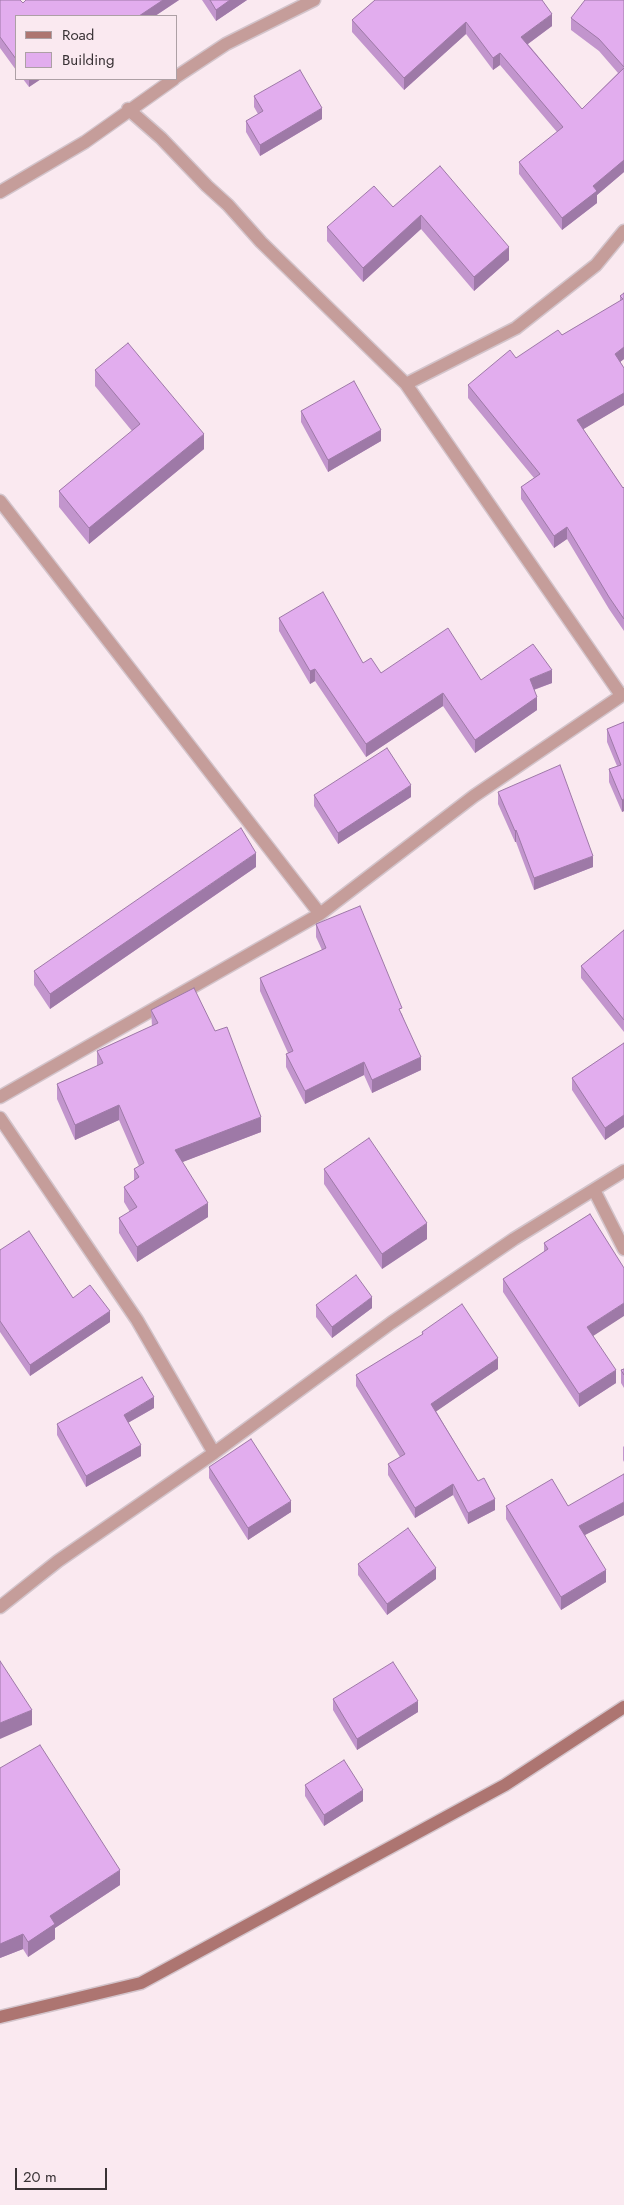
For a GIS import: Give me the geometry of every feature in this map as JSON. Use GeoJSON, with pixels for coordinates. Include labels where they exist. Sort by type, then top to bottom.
{"type":"FeatureCollection","features":[{"type":"Feature","properties":{"kind":"street"},"geometry":{"type":"LineString","coordinates":[[178,76],[226,44],[314,0]]}},
{"type":"Feature","properties":{"kind":"street"},"geometry":{"type":"LineString","coordinates":[[0,192],[85,142],[172,80]]}},
{"type":"Feature","properties":{"kind":"street"},"geometry":{"type":"LineString","coordinates":[[0,1097],[320,914],[474,796],[622,694],[406,384],[261,242],[228,205],[206,186],[162,138],[128,110]]}},
{"type":"Feature","properties":{"kind":"street"},"geometry":{"type":"LineString","coordinates":[[406,384],[516,328],[596,265],[624,231]]}},
{"type":"Feature","properties":{"kind":"street"},"geometry":{"type":"LineString","coordinates":[[0,501],[320,914]]}},
{"type":"Feature","properties":{"kind":"street"},"geometry":{"type":"LineString","coordinates":[[0,1118],[137,1320],[214,1453]]}},
{"type":"Feature","properties":{"kind":"street"},"geometry":{"type":"LineString","coordinates":[[0,1607],[58,1562],[214,1453],[391,1323],[514,1239],[624,1171]]}},
{"type":"Feature","properties":{"kind":"street"},"geometry":{"type":"LineString","coordinates":[[594,1190],[624,1249]]}},
{"type":"Feature","properties":{"kind":"street"},"geometry":{"type":"LineString","coordinates":[[0,2017],[141,1983],[505,1785],[624,1707]]}},
{"type":"Feature","properties":{"kind":"building"},"geometry":{"type":"Polygon","coordinates":[[[0,0],[20,0],[23,3],[26,0],[163,0],[140,15],[15,15],[15,58],[0,37],[0,0]]]}},
{"type":"Feature","properties":{"kind":"building"},"geometry":{"type":"Polygon","coordinates":[[[210,0],[230,0],[216,10],[210,0]]]}},
{"type":"Feature","properties":{"kind":"building"},"geometry":{"type":"Polygon","coordinates":[[[375,0],[542,0],[552,14],[521,37],[582,109],[624,68],[624,160],[593,186],[597,191],[562,218],[519,162],[563,127],[500,53],[493,58],[466,22],[404,78],[352,20],[375,0]]]}},
{"type":"Feature","properties":{"kind":"building"},"geometry":{"type":"Polygon","coordinates":[[[585,0],[624,0],[624,67],[599,39],[571,18],[585,0]]]}},
{"type":"Feature","properties":{"kind":"building"},"geometry":{"type":"Polygon","coordinates":[[[300,70],[322,108],[260,145],[246,121],[263,111],[254,96],[300,70]]]}},
{"type":"Feature","properties":{"kind":"building"},"geometry":{"type":"Polygon","coordinates":[[[440,166],[509,247],[474,277],[421,215],[363,268],[327,227],[374,186],[393,207],[440,166]]]}},
{"type":"Feature","properties":{"kind":"building"},"geometry":{"type":"Polygon","coordinates":[[[624,293],[624,347],[615,354],[624,368],[624,393],[577,420],[624,487],[624,619],[567,527],[554,536],[521,487],[540,474],[468,385],[510,350],[516,358],[558,330],[562,335],[623,299],[620,296],[624,293]]]}},
{"type":"Feature","properties":{"kind":"building"},"geometry":{"type":"Polygon","coordinates":[[[128,343],[204,434],[89,528],[59,491],[140,424],[95,370],[128,343]]]}},
{"type":"Feature","properties":{"kind":"building"},"geometry":{"type":"Polygon","coordinates":[[[354,381],[381,430],[328,460],[301,411],[354,381]]]}},
{"type":"Feature","properties":{"kind":"building"},"geometry":{"type":"Polygon","coordinates":[[[323,592],[363,663],[371,658],[381,673],[448,628],[481,680],[533,644],[552,670],[530,679],[537,697],[475,740],[443,693],[366,744],[315,669],[310,671],[279,618],[323,592]]]}},
{"type":"Feature","properties":{"kind":"building"},"geometry":{"type":"Polygon","coordinates":[[[624,722],[624,799],[622,800],[609,769],[621,765],[607,729],[624,722]]]}},
{"type":"Feature","properties":{"kind":"building"},"geometry":{"type":"Polygon","coordinates":[[[387,748],[411,785],[338,833],[314,795],[387,748]]]}},
{"type":"Feature","properties":{"kind":"building"},"geometry":{"type":"Polygon","coordinates":[[[560,765],[593,856],[534,878],[516,830],[498,792],[560,765]]]}},
{"type":"Feature","properties":{"kind":"building"},"geometry":{"type":"Polygon","coordinates":[[[241,828],[256,853],[50,994],[34,971],[241,828]]]}},
{"type":"Feature","properties":{"kind":"building"},"geometry":{"type":"Polygon","coordinates":[[[360,906],[402,1008],[399,1009],[421,1057],[372,1080],[364,1062],[305,1091],[286,1054],[293,1051],[260,978],[326,948],[316,924],[360,906]]]}},
{"type":"Feature","properties":{"kind":"building"},"geometry":{"type":"Polygon","coordinates":[[[624,930],[624,1020],[581,966],[624,930]]]}},
{"type":"Feature","properties":{"kind":"building"},"geometry":{"type":"Polygon","coordinates":[[[194,988],[215,1031],[227,1027],[261,1117],[175,1150],[208,1203],[137,1247],[119,1218],[137,1207],[124,1187],[139,1177],[134,1169],[144,1163],[119,1105],[75,1125],[57,1084],[103,1063],[97,1051],[158,1023],[151,1010],[194,988]]]}},
{"type":"Feature","properties":{"kind":"building"},"geometry":{"type":"Polygon","coordinates":[[[624,1043],[624,1115],[605,1128],[572,1078],[624,1043]]]}},
{"type":"Feature","properties":{"kind":"building"},"geometry":{"type":"Polygon","coordinates":[[[369,1138],[427,1223],[382,1254],[324,1169],[369,1138]]]}},
{"type":"Feature","properties":{"kind":"building"},"geometry":{"type":"Polygon","coordinates":[[[590,1214],[624,1268],[624,1303],[587,1327],[616,1370],[579,1394],[503,1279],[548,1249],[544,1243],[590,1214]]]}},
{"type":"Feature","properties":{"kind":"building"},"geometry":{"type":"Polygon","coordinates":[[[29,1231],[73,1298],[90,1285],[110,1311],[30,1365],[0,1321],[0,1250],[29,1231]]]}},
{"type":"Feature","properties":{"kind":"building"},"geometry":{"type":"Polygon","coordinates":[[[356,1275],[372,1297],[332,1327],[316,1305],[356,1275]]]}},
{"type":"Feature","properties":{"kind":"building"},"geometry":{"type":"Polygon","coordinates":[[[462,1304],[498,1358],[431,1404],[478,1481],[484,1478],[495,1499],[468,1513],[453,1484],[415,1508],[388,1464],[405,1454],[356,1375],[423,1334],[422,1332],[462,1304]]]}},
{"type":"Feature","properties":{"kind":"building"},"geometry":{"type":"Polygon","coordinates":[[[142,1377],[154,1397],[124,1415],[141,1445],[86,1476],[57,1424],[142,1377]]]}},
{"type":"Feature","properties":{"kind":"building"},"geometry":{"type":"Polygon","coordinates":[[[251,1439],[291,1501],[248,1528],[209,1467],[251,1439]]]}},
{"type":"Feature","properties":{"kind":"building"},"geometry":{"type":"Polygon","coordinates":[[[624,1474],[624,1502],[579,1526],[606,1570],[561,1597],[506,1506],[552,1479],[568,1506],[624,1474]]]}},
{"type":"Feature","properties":{"kind":"building"},"geometry":{"type":"Polygon","coordinates":[[[408,1528],[436,1568],[387,1604],[358,1564],[408,1528]]]}},
{"type":"Feature","properties":{"kind":"building"},"geometry":{"type":"Polygon","coordinates":[[[0,1661],[32,1710],[0,1723],[0,1661]]]}},
{"type":"Feature","properties":{"kind":"building"},"geometry":{"type":"Polygon","coordinates":[[[393,1662],[418,1701],[357,1739],[333,1699],[393,1662]]]}},
{"type":"Feature","properties":{"kind":"building"},"geometry":{"type":"Polygon","coordinates":[[[40,1745],[120,1870],[50,1916],[55,1924],[28,1942],[23,1934],[0,1944],[0,1768],[40,1745]]]}},
{"type":"Feature","properties":{"kind":"building"},"geometry":{"type":"Polygon","coordinates":[[[344,1760],[363,1790],[324,1815],[305,1785],[344,1760]]]}}]}
